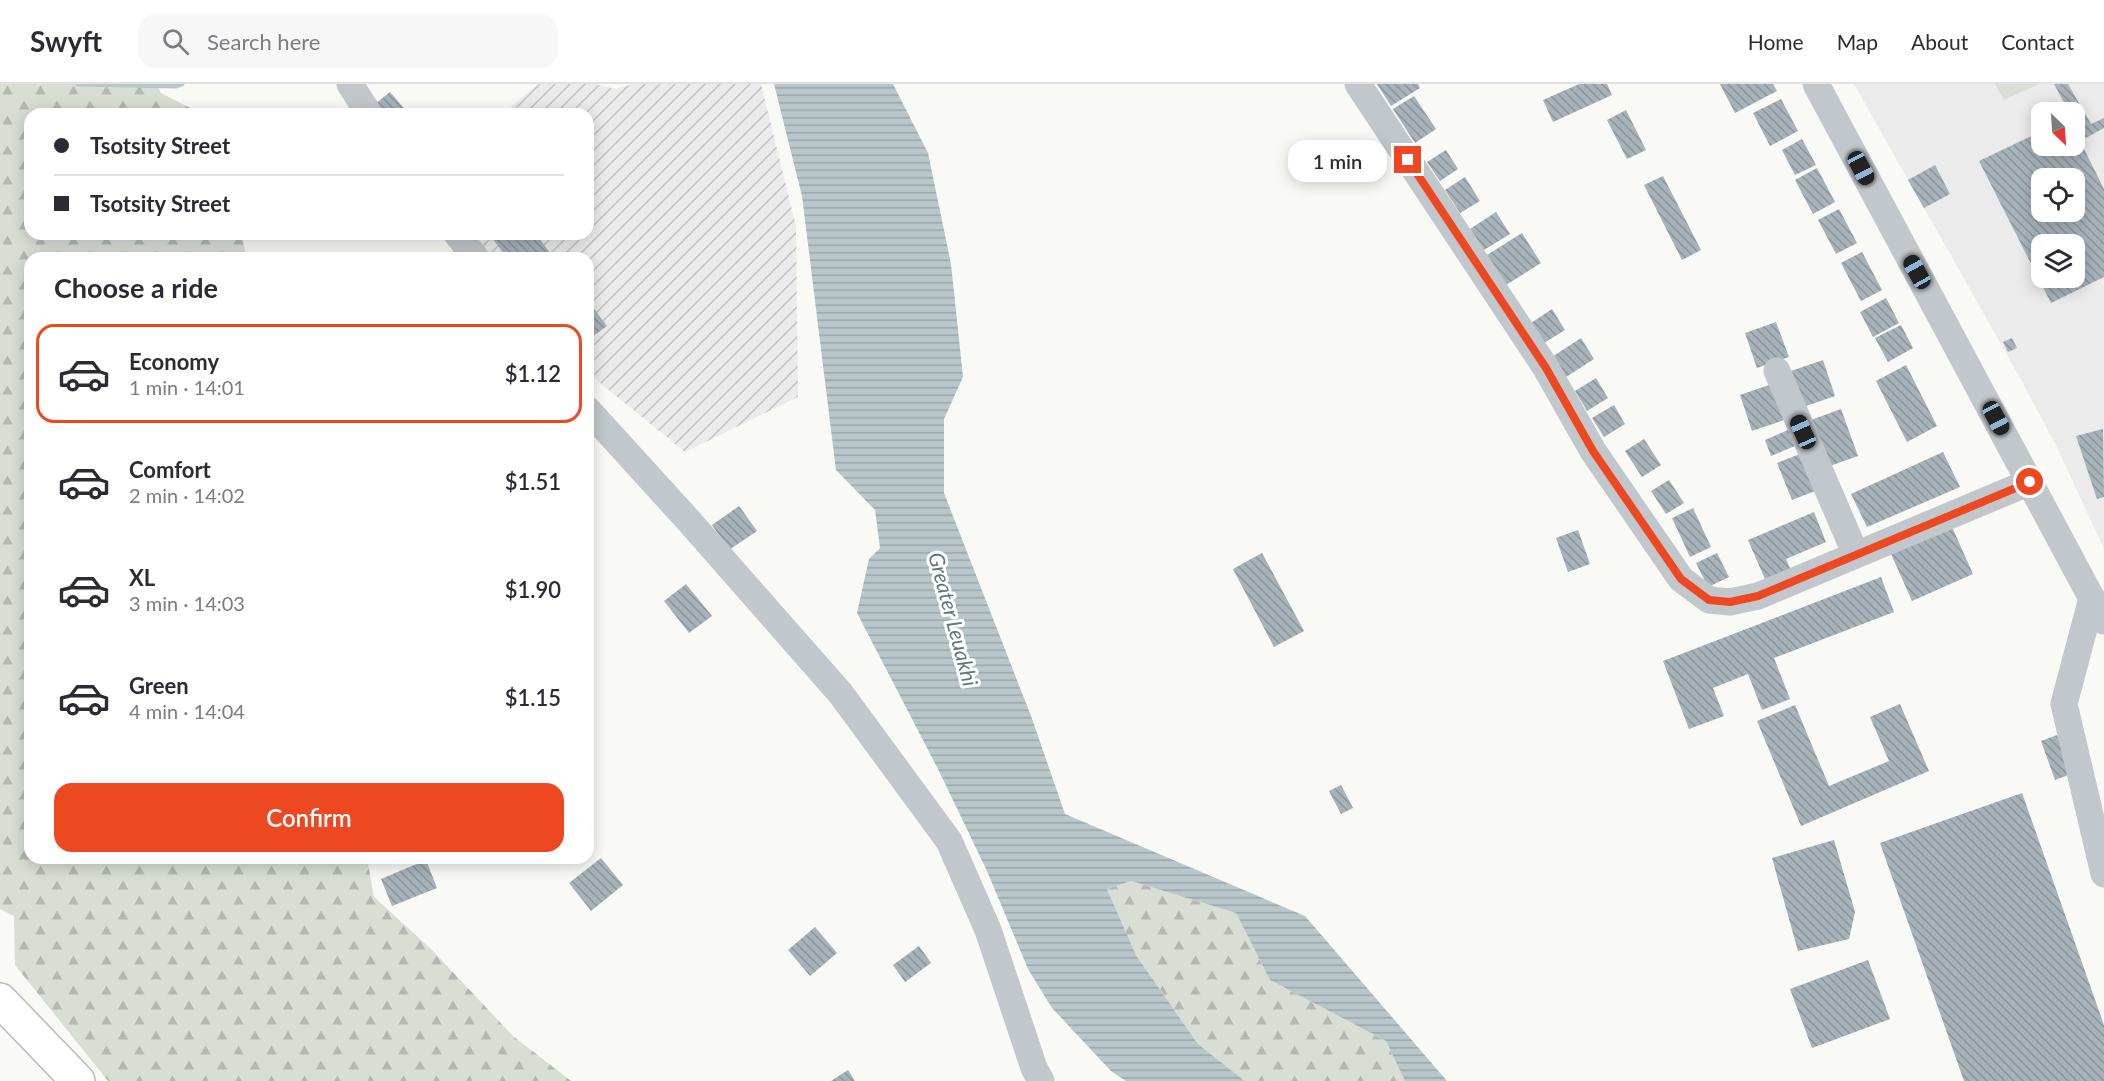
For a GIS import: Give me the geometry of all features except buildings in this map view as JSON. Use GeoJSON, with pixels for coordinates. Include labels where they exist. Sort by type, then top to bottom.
{"type":"FeatureCollection","features":[{"type":"Feature","properties":{"kind":"main road"},"geometry":{"type":"LineString","coordinates":[[0,1000],[78,1081]]}},
{"type":"Feature","properties":{"kind":"street"},"geometry":{"type":"LineString","coordinates":[[350,84],[365,108]]}},
{"type":"Feature","properties":{"kind":"street"},"geometry":{"type":"LineString","coordinates":[[1358,84],[1546,368],[1593,451],[1681,579],[1709,600],[1730,602],[1758,596],[2030,482]]}},
{"type":"Feature","properties":{"kind":"street"},"geometry":{"type":"LineString","coordinates":[[1816,84],[2098,610],[2064,704],[2104,873]]}},
{"type":"Feature","properties":{"kind":"street"},"geometry":{"type":"LineString","coordinates":[[462,240],[471,252]]}},
{"type":"Feature","properties":{"kind":"street"},"geometry":{"type":"LineString","coordinates":[[1777,371],[1856,555]]}},
{"type":"Feature","properties":{"kind":"street"},"geometry":{"type":"LineString","coordinates":[[594,417],[689,520],[841,694],[949,841],[988,930],[1034,1068],[1041,1081]]}},
{"type":"Feature","properties":{"kind":"shaded area"},"geometry":{"type":"Polygon","coordinates":[[[538,84],[595,84],[615,89],[634,84],[761,84],[796,226],[798,397],[685,452],[594,378],[594,252],[488,252],[479,240],[594,240],[594,108],[509,108],[538,84]]]}},
{"type":"Feature","properties":{"kind":"shaded area"},"geometry":{"type":"Polygon","coordinates":[[[1854,84],[2104,84],[2104,549],[2056,445],[1854,84]]]}},
{"type":"Feature","properties":{"kind":"green space"},"geometry":{"type":"Polygon","coordinates":[[[0,84],[157,84],[161,93],[190,108],[24,108],[24,240],[243,240],[245,252],[24,252],[24,864],[368,864],[374,897],[432,950],[513,1036],[571,1081],[108,1081],[15,965],[14,916],[0,909],[0,84]]]}},
{"type":"Feature","properties":{"kind":"green space"},"geometry":{"type":"Polygon","coordinates":[[[1995,84],[2039,84],[2004,100],[1995,84]]]}},
{"type":"Feature","properties":{"kind":"green space"},"geometry":{"type":"Polygon","coordinates":[[[1131,881],[1236,913],[1270,980],[1386,1041],[1405,1081],[1245,1081],[1198,1044],[1136,955],[1107,889],[1131,881]]]}},
{"type":"Feature","properties":{"kind":"water","name":"Greater Leuakhi"},"geometry":{"type":"Polygon","coordinates":[[[774,84],[893,84],[928,153],[951,264],[963,377],[944,419],[944,493],[1031,716],[1065,814],[1305,916],[1447,1081],[1405,1081],[1386,1041],[1270,980],[1236,913],[1131,881],[1107,889],[1136,955],[1198,1044],[1245,1081],[1126,1081],[1111,1071],[1052,1008],[1028,969],[987,871],[938,769],[857,613],[869,559],[880,548],[875,510],[836,470],[802,196],[774,84]]]}},
{"type":"Feature","properties":{"kind":"waterway"},"geometry":{"type":"LineString","coordinates":[[78,84],[176,86],[182,84]]}},
{"type":"Feature","properties":{"kind":"route"},"geometry":{"type":"LineString","coordinates":[[1408,160],[1546,368],[1593,451],[1681,579],[1709,600],[1730,602],[1758,596],[2030,482]]}}]}
